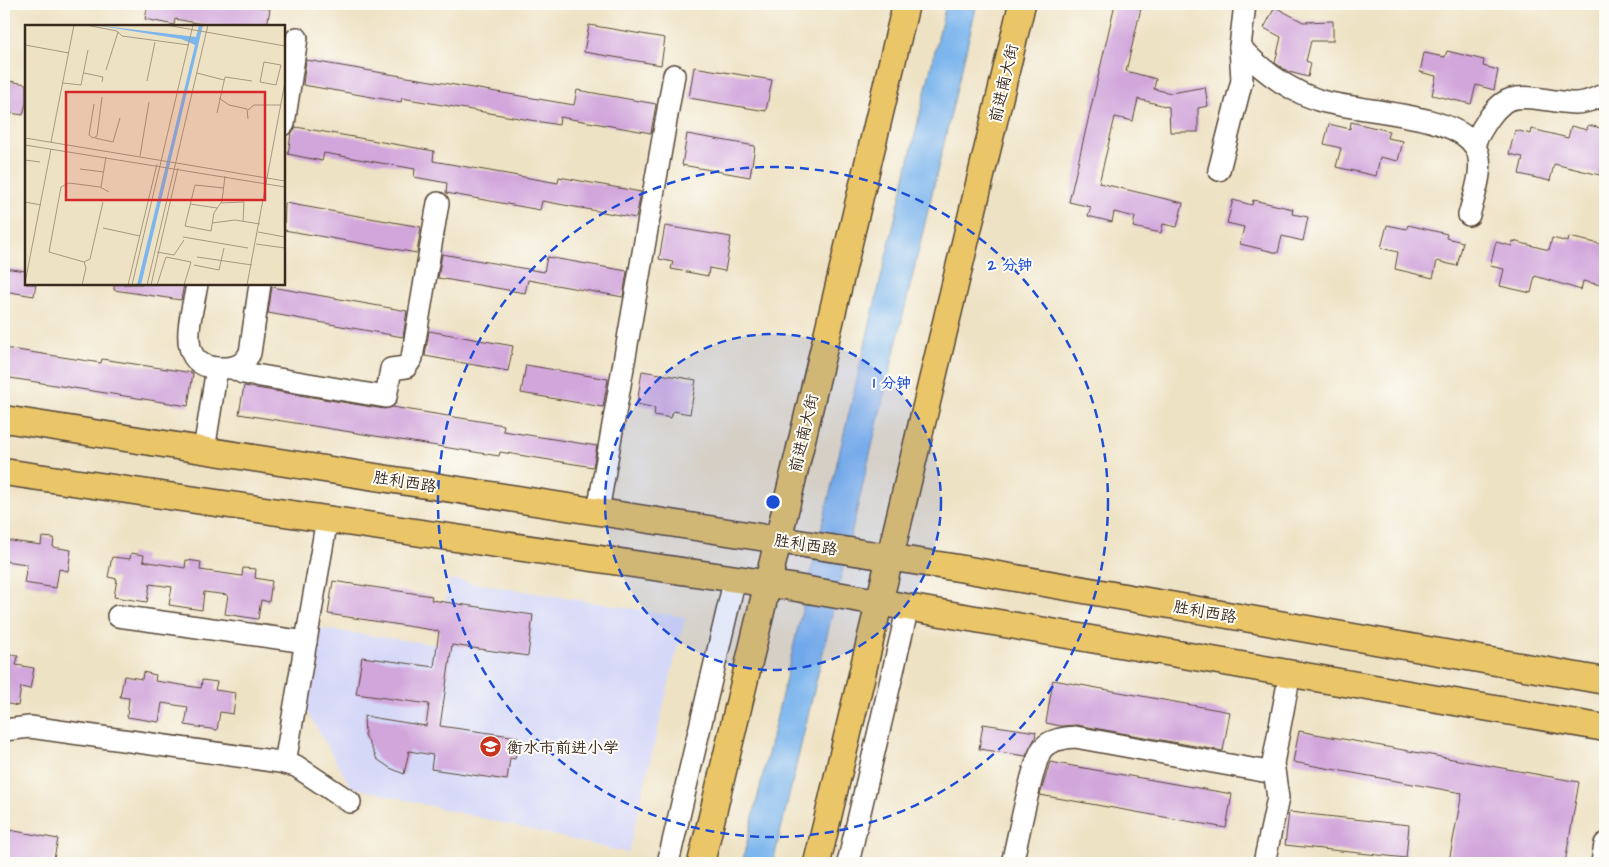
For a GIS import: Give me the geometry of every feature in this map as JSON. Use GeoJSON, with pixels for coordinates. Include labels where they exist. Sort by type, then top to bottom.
{"type":"FeatureCollection","features":[{"type":"Feature","properties":{"kind":"main road","name":"前进南大街"},"geometry":{"type":"LineString","coordinates":[[701,863],[779,585],[906,4]]}},
{"type":"Feature","properties":{"kind":"main road","name":"前进南大街"},"geometry":{"type":"LineString","coordinates":[[817,863],[1022,4]]}},
{"type":"Feature","properties":{"kind":"main road","name":"胜利西路"},"geometry":{"type":"LineString","coordinates":[[4,419],[788,540],[1605,681]]}},
{"type":"Feature","properties":{"kind":"main road"},"geometry":{"type":"LineString","coordinates":[[4,472],[779,585],[1605,728]]}},
{"type":"Feature","properties":{"kind":"street"},"geometry":{"type":"LineString","coordinates":[[1219,170],[1242,80],[1240,47],[1245,4]]}},
{"type":"Feature","properties":{"kind":"street"},"geometry":{"type":"LineString","coordinates":[[285,113],[296,38]]}},
{"type":"Feature","properties":{"kind":"street"},"geometry":{"type":"LineString","coordinates":[[1240,47],[1256,65],[1287,87],[1329,103],[1437,123],[1450,128],[1473,144],[1478,155],[1479,171],[1469,216]]}},
{"type":"Feature","properties":{"kind":"street"},"geometry":{"type":"LineString","coordinates":[[598,511],[674,75]]}},
{"type":"Feature","properties":{"kind":"street"},"geometry":{"type":"LineString","coordinates":[[1473,144],[1492,114],[1505,102],[1543,98],[1576,103],[1592,100],[1605,94]]}},
{"type":"Feature","properties":{"kind":"street"},"geometry":{"type":"LineString","coordinates":[[197,285],[188,340],[190,353],[196,361],[205,367],[225,368],[243,373],[386,397],[391,369],[406,367],[412,358],[438,203]]}},
{"type":"Feature","properties":{"kind":"street"},"geometry":{"type":"LineString","coordinates":[[225,368],[246,361],[250,354],[260,285]]}},
{"type":"Feature","properties":{"kind":"street"},"geometry":{"type":"LineString","coordinates":[[204,450],[225,368]]}},
{"type":"Feature","properties":{"kind":"street"},"geometry":{"type":"LineString","coordinates":[[284,763],[327,519]]}},
{"type":"Feature","properties":{"kind":"street"},"geometry":{"type":"LineString","coordinates":[[668,863],[735,578]]}},
{"type":"Feature","properties":{"kind":"street"},"geometry":{"type":"LineString","coordinates":[[848,863],[908,607]]}},
{"type":"Feature","properties":{"kind":"street"},"geometry":{"type":"LineString","coordinates":[[118,616],[306,642]]}},
{"type":"Feature","properties":{"kind":"street"},"geometry":{"type":"LineString","coordinates":[[1264,863],[1278,798],[1273,763],[1290,673]]}},
{"type":"Feature","properties":{"kind":"street"},"geometry":{"type":"LineString","coordinates":[[4,730],[30,727],[284,763],[316,778],[350,802]]}},
{"type":"Feature","properties":{"kind":"street"},"geometry":{"type":"LineString","coordinates":[[1012,863],[1034,771],[1043,748],[1059,738],[1075,737],[1274,773]]}},
{"type":"Feature","properties":{"kind":"street"},"geometry":{"type":"LineString","coordinates":[[1602,863],[1605,844]]}},
{"type":"Feature","properties":{"kind":"shaded area","name":"衡水市前进小学"},"geometry":{"type":"Polygon","coordinates":[[[449,579],[685,617],[628,853],[351,787],[304,706],[317,628],[438,645],[449,579]]]}},
{"type":"Feature","properties":{"kind":"water"},"geometry":{"type":"Polygon","coordinates":[[[946,4],[977,4],[773,863],[742,863],[946,4]]]}},
{"type":"Feature","properties":{"kind":"building"},"geometry":{"type":"Polygon","coordinates":[[[148,4],[244,4],[270,9],[267,25],[208,25],[175,19],[174,25],[145,19],[148,4]]]}},
{"type":"Feature","properties":{"kind":"building"},"geometry":{"type":"Polygon","coordinates":[[[1115,4],[1142,4],[1126,71],[1156,79],[1154,89],[1171,93],[1205,87],[1208,106],[1198,108],[1198,132],[1170,132],[1169,107],[1138,99],[1133,121],[1115,117],[1099,183],[1183,203],[1177,227],[1163,224],[1161,233],[1133,227],[1135,217],[1114,212],[1112,222],[1088,216],[1091,207],[1069,202],[1115,4]]]}},
{"type":"Feature","properties":{"kind":"building"},"geometry":{"type":"Polygon","coordinates":[[[1275,7],[1303,22],[1333,21],[1333,41],[1311,41],[1306,61],[1311,63],[1308,77],[1289,72],[1275,63],[1281,37],[1264,28],[1275,7]]]}},
{"type":"Feature","properties":{"kind":"building"},"geometry":{"type":"Polygon","coordinates":[[[589,25],[665,38],[661,65],[584,52],[589,25]]]}},
{"type":"Feature","properties":{"kind":"building"},"geometry":{"type":"Polygon","coordinates":[[[1447,51],[1484,60],[1483,66],[1498,70],[1494,90],[1476,85],[1471,104],[1432,95],[1436,76],[1420,72],[1424,53],[1445,57],[1447,51]]]}},
{"type":"Feature","properties":{"kind":"building"},"geometry":{"type":"Polygon","coordinates":[[[306,60],[574,105],[577,90],[656,104],[651,133],[560,117],[559,125],[402,98],[401,102],[303,85],[306,60]]]}},
{"type":"Feature","properties":{"kind":"building"},"geometry":{"type":"Polygon","coordinates":[[[694,67],[772,80],[766,111],[689,98],[694,67]]]}},
{"type":"Feature","properties":{"kind":"building"},"geometry":{"type":"Polygon","coordinates":[[[4,80],[25,84],[23,115],[4,112],[4,80]]]}},
{"type":"Feature","properties":{"kind":"building"},"geometry":{"type":"Polygon","coordinates":[[[1351,122],[1389,131],[1387,138],[1403,141],[1398,161],[1380,157],[1376,176],[1336,167],[1341,148],[1324,144],[1329,124],[1350,129],[1351,122]]]}},
{"type":"Feature","properties":{"kind":"building"},"geometry":{"type":"Polygon","coordinates":[[[1588,125],[1605,129],[1605,167],[1602,166],[1600,175],[1554,164],[1550,181],[1519,174],[1523,157],[1509,154],[1515,130],[1531,134],[1532,129],[1568,138],[1571,126],[1587,130],[1588,125]]]}},
{"type":"Feature","properties":{"kind":"building"},"geometry":{"type":"Polygon","coordinates":[[[296,127],[434,151],[433,161],[558,183],[559,177],[641,192],[636,218],[542,201],[540,210],[446,193],[447,183],[414,177],[415,169],[324,153],[322,161],[288,154],[291,134],[296,127]]]}},
{"type":"Feature","properties":{"kind":"building"},"geometry":{"type":"Polygon","coordinates":[[[687,134],[755,146],[750,177],[682,165],[687,134]]]}},
{"type":"Feature","properties":{"kind":"building"},"geometry":{"type":"Polygon","coordinates":[[[1233,200],[1252,205],[1253,200],[1293,209],[1292,214],[1308,217],[1303,241],[1282,236],[1278,253],[1240,244],[1244,227],[1227,223],[1233,200]]]}},
{"type":"Feature","properties":{"kind":"building"},"geometry":{"type":"Polygon","coordinates":[[[285,203],[421,227],[417,253],[285,230],[285,203]]]}},
{"type":"Feature","properties":{"kind":"building"},"geometry":{"type":"Polygon","coordinates":[[[1387,225],[1407,229],[1408,225],[1447,234],[1446,238],[1463,242],[1457,266],[1437,261],[1433,278],[1395,269],[1398,252],[1381,248],[1387,225]]]}},
{"type":"Feature","properties":{"kind":"building"},"geometry":{"type":"Polygon","coordinates":[[[665,226],[731,237],[725,271],[709,268],[708,276],[671,269],[673,262],[659,259],[665,226]]]}},
{"type":"Feature","properties":{"kind":"building"},"geometry":{"type":"Polygon","coordinates":[[[1569,237],[1605,245],[1605,286],[1583,281],[1581,290],[1535,276],[1531,293],[1500,286],[1504,269],[1490,266],[1496,242],[1512,246],[1513,241],[1549,250],[1552,238],[1568,242],[1569,237]]]}},
{"type":"Feature","properties":{"kind":"building"},"geometry":{"type":"Polygon","coordinates":[[[442,254],[544,272],[547,257],[627,271],[623,297],[528,280],[525,293],[438,278],[442,254]]]}},
{"type":"Feature","properties":{"kind":"building"},"geometry":{"type":"Polygon","coordinates":[[[4,268],[25,271],[25,285],[36,285],[34,296],[4,291],[4,268]]]}},
{"type":"Feature","properties":{"kind":"building"},"geometry":{"type":"Polygon","coordinates":[[[114,285],[184,285],[181,300],[114,290],[114,285]]]}},
{"type":"Feature","properties":{"kind":"building"},"geometry":{"type":"Polygon","coordinates":[[[272,287],[407,311],[403,337],[268,313],[272,287]]]}},
{"type":"Feature","properties":{"kind":"building"},"geometry":{"type":"Polygon","coordinates":[[[429,331],[513,346],[508,371],[425,356],[429,331]]]}},
{"type":"Feature","properties":{"kind":"building"},"geometry":{"type":"Polygon","coordinates":[[[4,348],[101,363],[102,359],[193,373],[188,406],[4,377],[4,348]]]}},
{"type":"Feature","properties":{"kind":"building"},"geometry":{"type":"Polygon","coordinates":[[[526,365],[608,379],[603,407],[521,393],[526,365]]]}},
{"type":"Feature","properties":{"kind":"building"},"geometry":{"type":"Polygon","coordinates":[[[642,371],[696,380],[690,414],[673,411],[671,418],[654,415],[655,408],[637,404],[642,371]]]}},
{"type":"Feature","properties":{"kind":"building"},"geometry":{"type":"Polygon","coordinates":[[[244,386],[384,409],[392,407],[504,425],[503,431],[597,446],[593,467],[500,452],[499,456],[239,414],[244,386]]]}},
{"type":"Feature","properties":{"kind":"building"},"geometry":{"type":"Polygon","coordinates":[[[42,537],[54,538],[53,547],[71,550],[68,571],[59,569],[56,588],[24,583],[27,564],[4,561],[4,540],[41,545],[42,537]]]}},
{"type":"Feature","properties":{"kind":"building"},"geometry":{"type":"Polygon","coordinates":[[[131,553],[144,555],[143,561],[185,568],[186,560],[201,562],[200,570],[242,576],[243,568],[256,569],[255,578],[272,581],[269,602],[261,600],[258,619],[225,614],[228,595],[204,592],[202,610],[169,605],[172,587],[150,584],[147,602],[114,597],[117,579],[108,577],[112,557],[130,559],[131,553]]]}},
{"type":"Feature","properties":{"kind":"building"},"geometry":{"type":"Polygon","coordinates":[[[333,581],[432,596],[431,600],[533,615],[528,656],[452,645],[440,726],[518,737],[515,759],[510,758],[507,780],[431,769],[433,755],[409,751],[404,774],[390,768],[377,759],[365,735],[364,716],[426,726],[429,704],[356,694],[362,657],[434,667],[439,631],[328,614],[333,581]]]}},
{"type":"Feature","properties":{"kind":"building"},"geometry":{"type":"Polygon","coordinates":[[[5,654],[18,656],[16,665],[34,668],[30,689],[21,687],[18,706],[4,703],[5,654]]]}},
{"type":"Feature","properties":{"kind":"building"},"geometry":{"type":"Polygon","coordinates":[[[143,672],[156,675],[155,681],[201,688],[202,680],[217,682],[215,690],[236,693],[233,714],[220,712],[217,730],[185,725],[188,707],[162,703],[159,722],[127,717],[129,698],[120,697],[124,676],[142,679],[143,672]]]}},
{"type":"Feature","properties":{"kind":"building"},"geometry":{"type":"Polygon","coordinates":[[[1053,680],[1230,712],[1223,751],[1077,725],[1061,726],[1046,723],[1053,680]]]}},
{"type":"Feature","properties":{"kind":"building"},"geometry":{"type":"Polygon","coordinates":[[[983,724],[1036,732],[1035,738],[1026,756],[979,749],[983,724]]]}},
{"type":"Feature","properties":{"kind":"building"},"geometry":{"type":"Polygon","coordinates":[[[1299,731],[1579,782],[1565,863],[1463,863],[1449,861],[1462,793],[1293,762],[1299,731]]]}},
{"type":"Feature","properties":{"kind":"building"},"geometry":{"type":"Polygon","coordinates":[[[1050,762],[1232,794],[1226,828],[1040,795],[1050,762]]]}},
{"type":"Feature","properties":{"kind":"building"},"geometry":{"type":"Polygon","coordinates":[[[1289,812],[1409,825],[1406,858],[1285,845],[1289,812]]]}},
{"type":"Feature","properties":{"kind":"building"},"geometry":{"type":"Polygon","coordinates":[[[4,829],[58,839],[53,863],[4,863],[4,829]]]}},
{"type":"Feature","properties":{"kind":"place","name":"衡水市前进小学"},"geometry":{"type":"Point","coordinates":[491,747]}}]}
